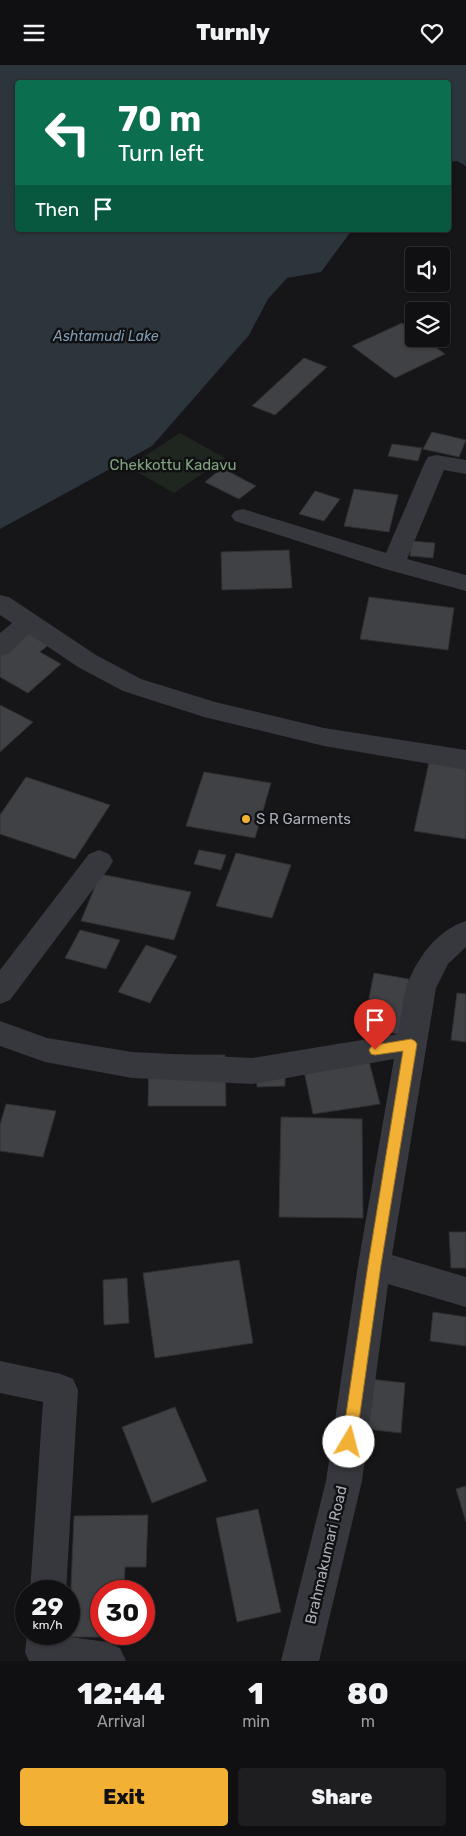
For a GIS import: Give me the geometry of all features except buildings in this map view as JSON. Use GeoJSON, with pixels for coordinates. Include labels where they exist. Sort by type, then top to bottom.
{"type":"FeatureCollection","features":[{"type":"Feature","properties":{"kind":"street"},"geometry":{"type":"LineString","coordinates":[[392,563],[436,462],[466,467]]}},
{"type":"Feature","properties":{"kind":"street"},"geometry":{"type":"LineString","coordinates":[[243,516],[392,563],[466,583]]}},
{"type":"Feature","properties":{"kind":"street"},"geometry":{"type":"LineString","coordinates":[[0,603],[88,661],[132,685],[213,711],[324,737],[466,760]]}},
{"type":"Feature","properties":{"kind":"street"},"geometry":{"type":"LineString","coordinates":[[0,647],[28,622]]}},
{"type":"Feature","properties":{"kind":"street"},"geometry":{"type":"LineString","coordinates":[[0,992],[98,861]]}},
{"type":"Feature","properties":{"kind":"street","name":"Brahmakumari Road"},"geometry":{"type":"LineString","coordinates":[[300,1661],[344,1481],[374,1265],[421,988],[435,957],[452,941],[466,932]]}},
{"type":"Feature","properties":{"kind":"street"},"geometry":{"type":"LineString","coordinates":[[0,1033],[45,1050],[132,1065],[252,1071],[411,1044]]}},
{"type":"Feature","properties":{"kind":"street"},"geometry":{"type":"LineString","coordinates":[[374,1265],[466,1292]]}},
{"type":"Feature","properties":{"kind":"street"},"geometry":{"type":"LineString","coordinates":[[0,1377],[61,1390],[49,1580]]}},
{"type":"Feature","properties":{"kind":"street"},"geometry":{"type":"LineString","coordinates":[[45,1645],[44,1651],[107,1661]]}},
{"type":"Feature","properties":{"kind":"green space","name":"Chekkottu Kadavu"},"geometry":{"type":"Polygon","coordinates":[[[180,433],[225,458],[174,493],[128,467],[180,433]]]}},
{"type":"Feature","properties":{"kind":"water","name":"Ashtamudi Lake"},"geometry":{"type":"Polygon","coordinates":[[[0,65],[466,65],[466,166],[457,161],[451,162],[451,80],[15,80],[15,232],[351,232],[321,272],[287,278],[268,299],[249,335],[152,446],[0,529],[0,65]]]}},
{"type":"Feature","properties":{"kind":"place","name":"S R Garments"},"geometry":{"type":"Point","coordinates":[246,819]}},
{"type":"Feature","properties":{"kind":"route"},"geometry":{"type":"LineString","coordinates":[[349,1442],[374,1265],[411,1044],[375,1050]]}}]}
